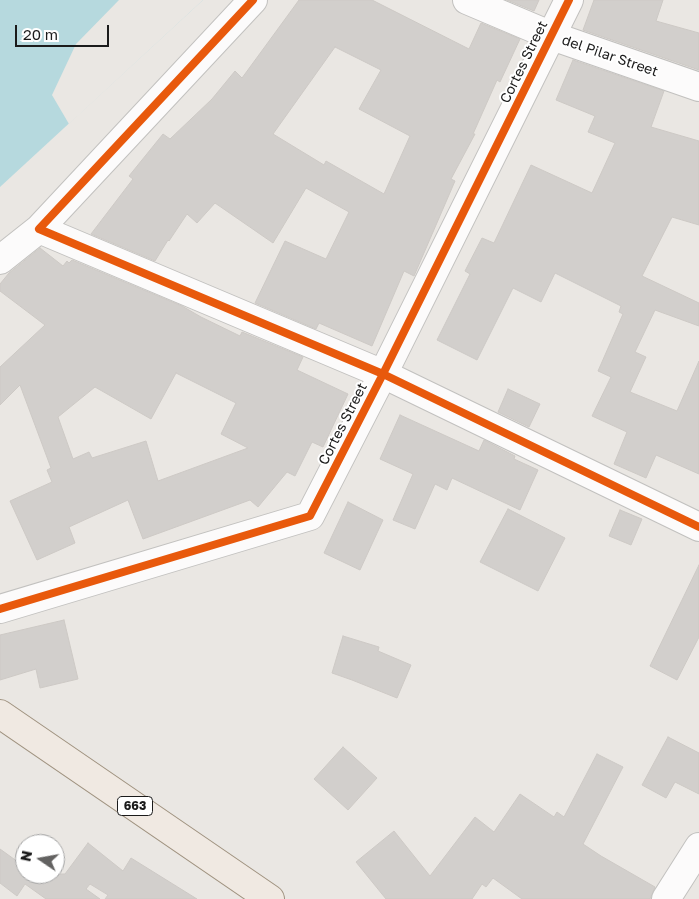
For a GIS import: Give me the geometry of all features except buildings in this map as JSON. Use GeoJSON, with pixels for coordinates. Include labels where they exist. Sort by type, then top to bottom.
{"type":"FeatureCollection","features":[{"type":"Feature","properties":{"kind":"main road","name":"663"},"geometry":{"type":"LineString","coordinates":[[0,714],[270,899]]}},
{"type":"Feature","properties":{"kind":"street"},"geometry":{"type":"LineString","coordinates":[[0,260],[38,229],[253,0]]}},
{"type":"Feature","properties":{"kind":"street","name":"del Pilar Street"},"geometry":{"type":"LineString","coordinates":[[467,0],[552,36],[699,87]]}},
{"type":"Feature","properties":{"kind":"street","name":"Cortes Street"},"geometry":{"type":"LineString","coordinates":[[0,609],[310,516],[383,374],[569,0]]}},
{"type":"Feature","properties":{"kind":"street"},"geometry":{"type":"LineString","coordinates":[[38,229],[383,374],[699,527]]}},
{"type":"Feature","properties":{"kind":"street"},"geometry":{"type":"LineString","coordinates":[[666,899],[699,847]]}},
{"type":"Feature","properties":{"kind":"water"},"geometry":{"type":"Polygon","coordinates":[[[0,0],[203,0],[0,187],[0,0]]]}},
{"type":"Feature","properties":{"kind":"pier"},"geometry":{"type":"Polygon","coordinates":[[[119,0],[203,0],[69,124],[52,95],[76,44],[119,0]]]}},
{"type":"Feature","properties":{"kind":"cycle path"},"geometry":{"type":"LineString","coordinates":[[253,0],[39,229],[383,374],[699,527]]}},
{"type":"Feature","properties":{"kind":"cycle path"},"geometry":{"type":"LineString","coordinates":[[0,609],[310,516],[383,374],[569,0]]}}]}
